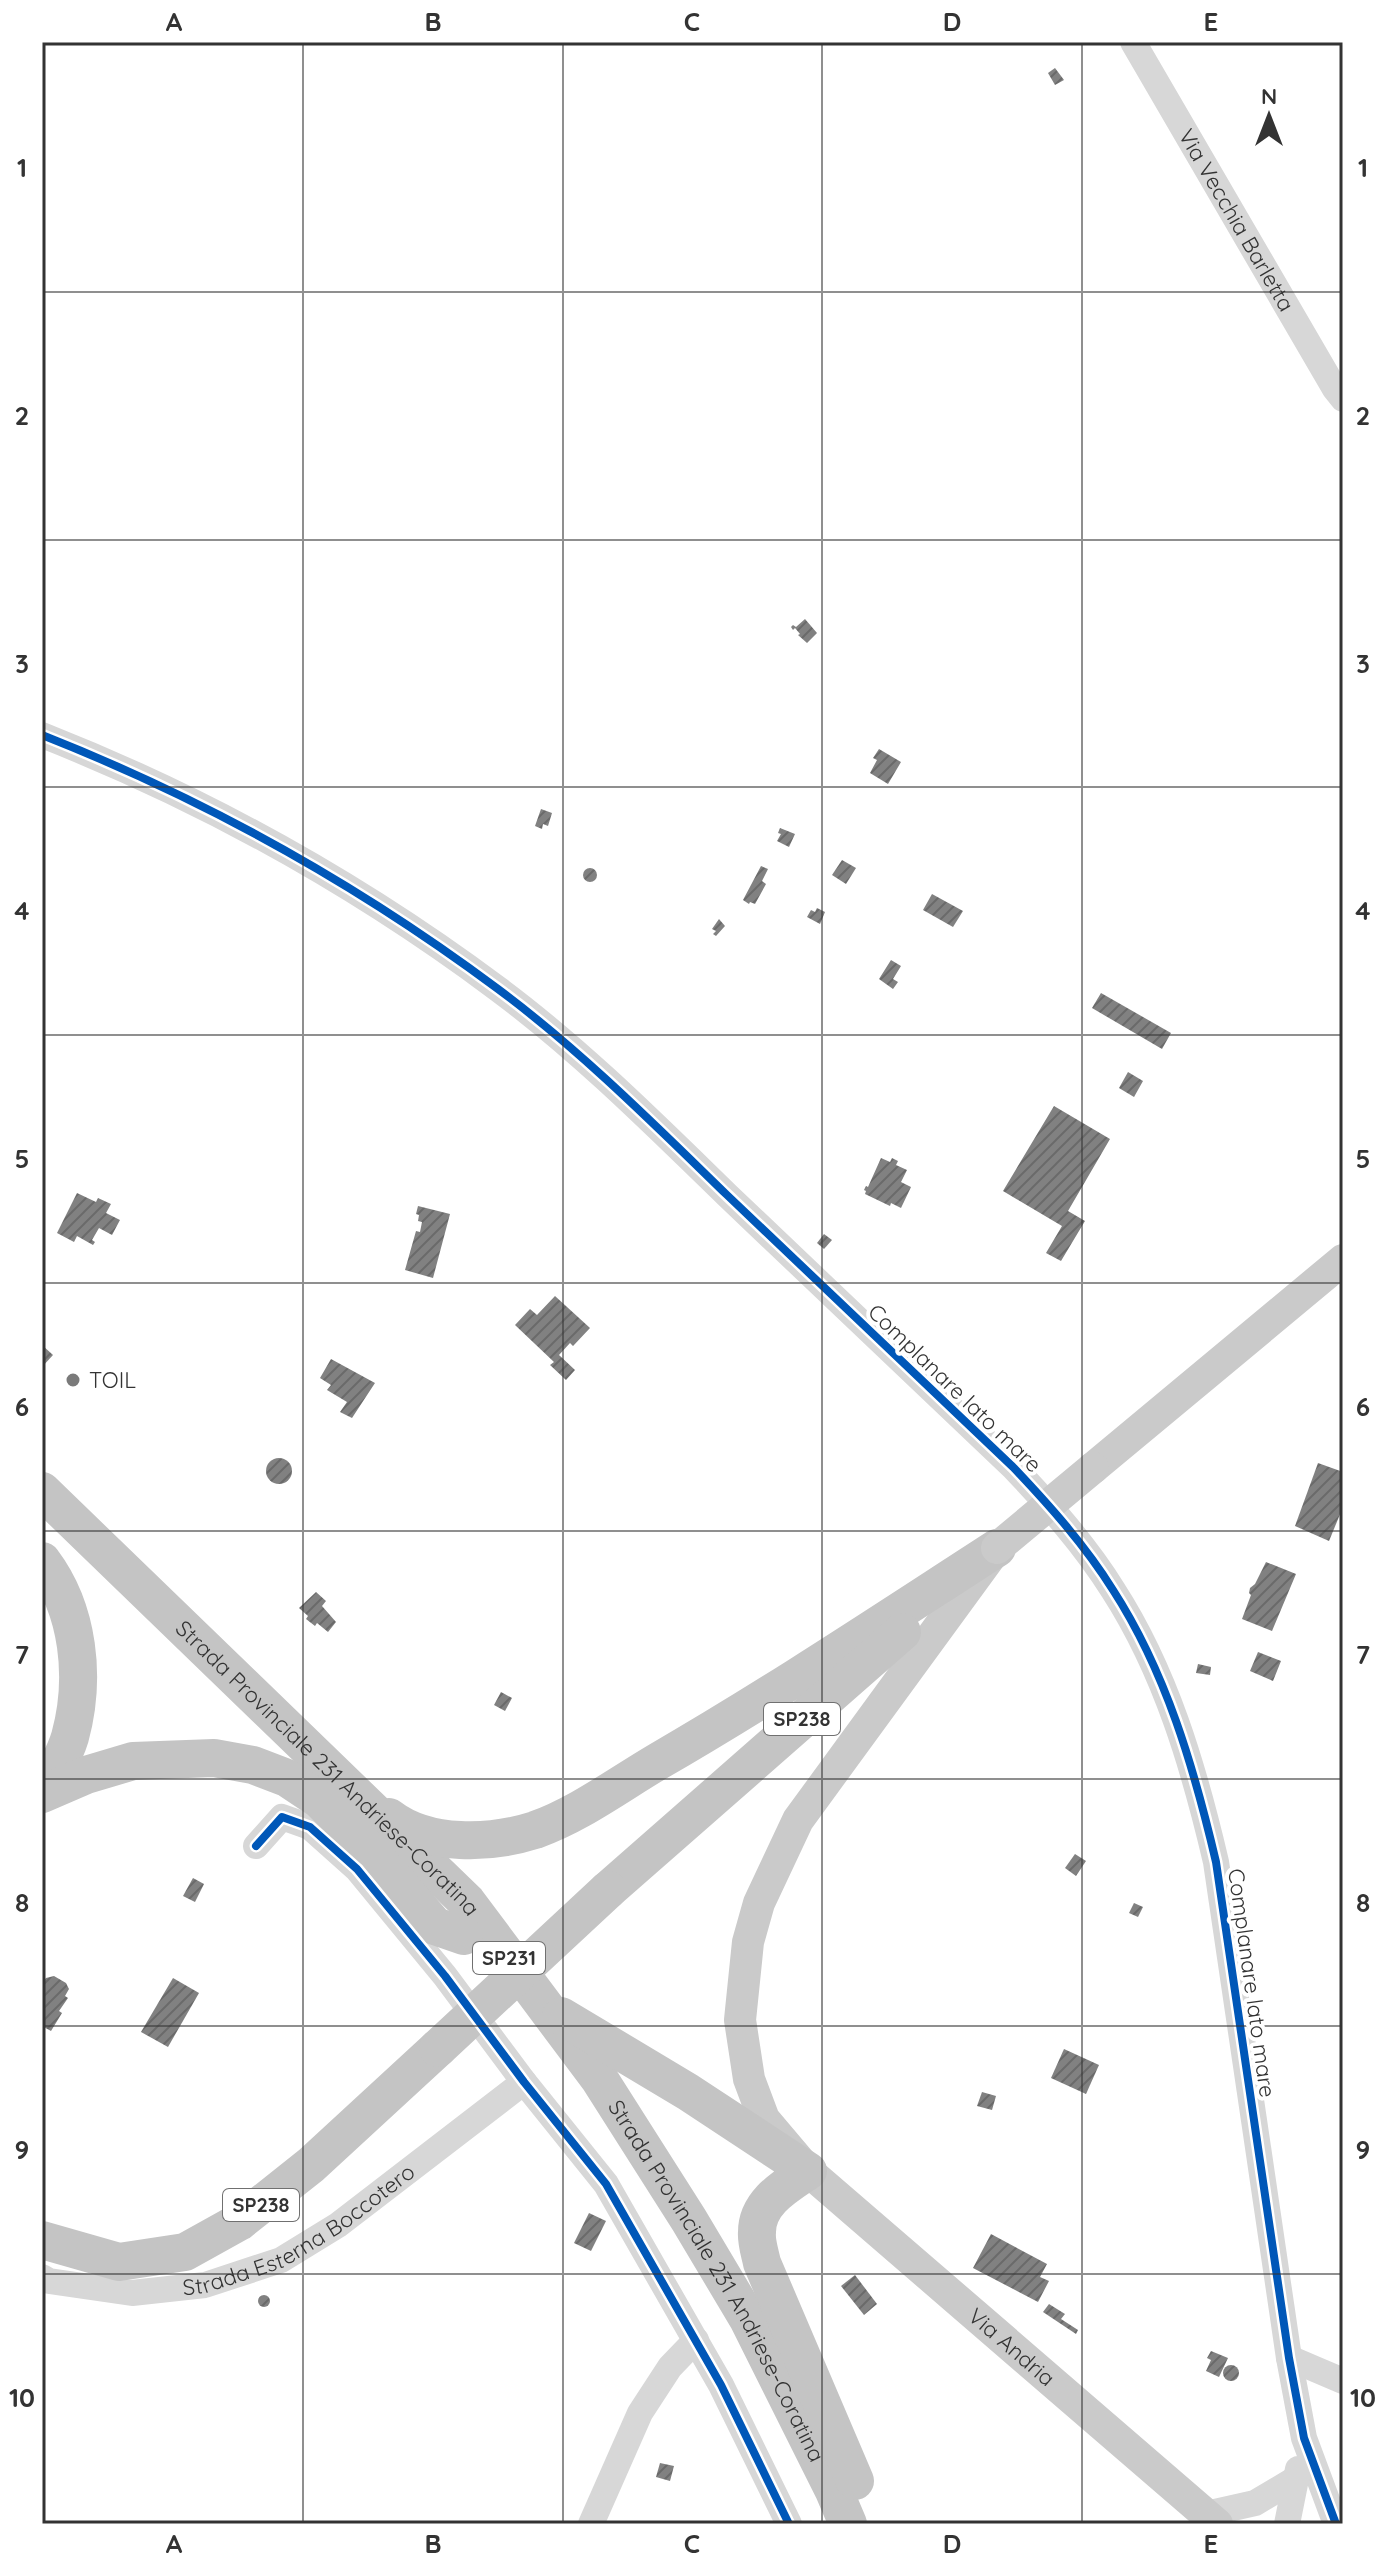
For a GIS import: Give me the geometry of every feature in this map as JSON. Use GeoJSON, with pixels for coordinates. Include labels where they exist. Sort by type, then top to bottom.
{"type":"FeatureCollection","features":[{"type":"Feature","properties":{"kind":"highway","name":"Strada Provinciale 231 Andriese-Coratina"},"geometry":{"type":"LineString","coordinates":[[42,1491],[467,1902],[600,2080],[726,2282],[848,2524]]}},
{"type":"Feature","properties":{"kind":"highway","name":"Strada Provinciale 231 Andriese-Coratina"},"geometry":{"type":"LineString","coordinates":[[42,1521],[328,1786],[481,1957],[612,2139],[682,2254],[774,2422],[820,2524]]}},
{"type":"Feature","properties":{"kind":"highway"},"geometry":{"type":"LineString","coordinates":[[307,1746],[392,1820],[427,1835],[463,1841],[500,1839],[537,1829],[573,1812],[717,1727],[997,1548]]}},
{"type":"Feature","properties":{"kind":"highway","name":"SP238"},"geometry":{"type":"LineString","coordinates":[[42,2240],[119,2262],[185,2252],[239,2222],[311,2165],[608,1890],[997,1548]]}},
{"type":"Feature","properties":{"kind":"highway"},"geometry":{"type":"LineString","coordinates":[[42,1561],[55,1578],[73,1626],[79,1682],[69,1738],[58,1766],[42,1793]]}},
{"type":"Feature","properties":{"kind":"highway"},"geometry":{"type":"LineString","coordinates":[[42,1793],[133,1761],[214,1758],[253,1765],[287,1778],[320,1800],[363,1843],[435,1926],[464,1936]]}},
{"type":"Feature","properties":{"kind":"highway"},"geometry":{"type":"LineString","coordinates":[[544,2006],[688,2092],[808,2171],[780,2190],[764,2207],[756,2231],[762,2263],[873,2524]]}},
{"type":"Feature","properties":{"kind":"main road","name":"SP238"},"geometry":{"type":"LineString","coordinates":[[997,1548],[1343,1260]]}},
{"type":"Feature","properties":{"kind":"main road","name":"Via Andria"},"geometry":{"type":"LineString","coordinates":[[997,1548],[798,1820],[759,1903],[745,1964],[740,2020],[749,2079],[764,2119],[808,2171],[1212,2519]]}},
{"type":"Feature","properties":{"kind":"street","name":"Via Vecchia Barletta"},"geometry":{"type":"LineString","coordinates":[[1133,42],[1343,399]]}},
{"type":"Feature","properties":{"kind":"street","name":"Complanare lato mare"},"geometry":{"type":"LineString","coordinates":[[42,735],[110,762],[214,810],[314,865],[408,925],[500,990],[588,1064],[673,1142],[1001,1456],[1041,1496],[1091,1557],[1135,1628],[1170,1705],[1197,1783],[1216,1862],[1289,2358],[1304,2438]]}},
{"type":"Feature","properties":{"kind":"street"},"geometry":{"type":"LineString","coordinates":[[256,1846],[282,1817],[310,1827],[357,1869],[445,1976],[524,2082],[606,2184],[721,2385],[789,2524]]}},
{"type":"Feature","properties":{"kind":"street","name":"Strada Esterna Boccotero"},"geometry":{"type":"LineString","coordinates":[[42,2277],[49,2281],[132,2293],[205,2285],[281,2260],[338,2225],[524,2082]]}},
{"type":"Feature","properties":{"kind":"street"},"geometry":{"type":"LineString","coordinates":[[591,2524],[640,2413],[670,2367],[696,2340]]}},
{"type":"Feature","properties":{"kind":"street"},"geometry":{"type":"LineString","coordinates":[[1289,2358],[1343,2381]]}},
{"type":"Feature","properties":{"kind":"street"},"geometry":{"type":"LineString","coordinates":[[1287,2524],[1304,2438]]}},
{"type":"Feature","properties":{"kind":"street"},"geometry":{"type":"LineString","coordinates":[[1304,2438],[1329,2517]]}},
{"type":"Feature","properties":{"kind":"street"},"geometry":{"type":"LineString","coordinates":[[1212,2519],[1255,2503],[1297,2478]]}},
{"type":"Feature","properties":{"kind":"building"},"geometry":{"type":"Polygon","coordinates":[[[1055,68],[1064,80],[1055,85],[1048,73],[1055,68]]]}},
{"type":"Feature","properties":{"kind":"building"},"geometry":{"type":"Polygon","coordinates":[[[805,619],[817,633],[807,643],[791,627],[796,627],[805,619]]]}},
{"type":"Feature","properties":{"kind":"building"},"geometry":{"type":"Polygon","coordinates":[[[879,749],[901,762],[888,784],[870,773],[877,760],[873,758],[879,749]]]}},
{"type":"Feature","properties":{"kind":"building"},"geometry":{"type":"Polygon","coordinates":[[[541,809],[552,813],[548,826],[543,824],[542,829],[535,826],[541,809]]]}},
{"type":"Feature","properties":{"kind":"building"},"geometry":{"type":"Polygon","coordinates":[[[780,828],[795,834],[789,847],[777,841],[780,828]]]}},
{"type":"Feature","properties":{"kind":"building"},"geometry":{"type":"Polygon","coordinates":[[[842,860],[856,868],[846,884],[832,875],[842,860]]]}},
{"type":"Feature","properties":{"kind":"building"},"geometry":{"type":"Polygon","coordinates":[[[761,866],[768,869],[762,881],[766,884],[755,904],[749,904],[743,900],[761,866]]]}},
{"type":"Feature","properties":{"kind":"building"},"geometry":{"type":"Polygon","coordinates":[[[590,868],[597,875],[590,882],[583,875],[590,868]]]}},
{"type":"Feature","properties":{"kind":"building"},"geometry":{"type":"Polygon","coordinates":[[[932,894],[963,911],[953,927],[923,910],[932,894]]]}},
{"type":"Feature","properties":{"kind":"building"},"geometry":{"type":"Polygon","coordinates":[[[817,908],[825,912],[820,924],[807,917],[811,910],[815,912],[817,908]]]}},
{"type":"Feature","properties":{"kind":"building"},"geometry":{"type":"Polygon","coordinates":[[[719,919],[725,926],[716,936],[713,934],[716,931],[712,929],[719,919]]]}},
{"type":"Feature","properties":{"kind":"building"},"geometry":{"type":"Polygon","coordinates":[[[891,960],[901,966],[893,979],[898,982],[893,989],[879,979],[891,960]]]}},
{"type":"Feature","properties":{"kind":"building"},"geometry":{"type":"Polygon","coordinates":[[[1101,993],[1171,1033],[1162,1049],[1092,1008],[1101,993]]]}},
{"type":"Feature","properties":{"kind":"building"},"geometry":{"type":"Polygon","coordinates":[[[1128,1072],[1143,1081],[1134,1097],[1119,1088],[1128,1072]]]}},
{"type":"Feature","properties":{"kind":"building"},"geometry":{"type":"Polygon","coordinates":[[[1054,1106],[1110,1139],[1068,1211],[1085,1221],[1061,1261],[1046,1253],[1062,1226],[1003,1191],[1054,1106]]]}},
{"type":"Feature","properties":{"kind":"building"},"geometry":{"type":"Polygon","coordinates":[[[881,1158],[890,1162],[892,1158],[898,1161],[896,1165],[907,1170],[901,1182],[911,1187],[901,1208],[865,1194],[864,1190],[881,1158]]]}},
{"type":"Feature","properties":{"kind":"building"},"geometry":{"type":"Polygon","coordinates":[[[77,1193],[96,1202],[98,1198],[111,1204],[106,1213],[120,1220],[112,1235],[99,1228],[92,1240],[95,1242],[93,1245],[77,1236],[74,1242],[57,1233],[77,1193]]]}},
{"type":"Feature","properties":{"kind":"building"},"geometry":{"type":"Polygon","coordinates":[[[418,1206],[450,1214],[433,1278],[405,1270],[416,1231],[420,1232],[422,1222],[418,1221],[419,1215],[416,1214],[418,1206]]]}},
{"type":"Feature","properties":{"kind":"building"},"geometry":{"type":"Polygon","coordinates":[[[824,1234],[832,1240],[824,1249],[817,1243],[824,1234]]]}},
{"type":"Feature","properties":{"kind":"building"},"geometry":{"type":"Polygon","coordinates":[[[555,1296],[590,1328],[573,1346],[570,1343],[559,1355],[575,1370],[566,1380],[550,1365],[554,1362],[515,1325],[530,1309],[537,1315],[555,1296]]]}},
{"type":"Feature","properties":{"kind":"building"},"geometry":{"type":"Polygon","coordinates":[[[42,1345],[53,1355],[42,1367],[42,1345]]]}},
{"type":"Feature","properties":{"kind":"building"},"geometry":{"type":"Polygon","coordinates":[[[331,1359],[375,1383],[352,1418],[340,1412],[347,1402],[327,1390],[331,1385],[320,1378],[331,1359]]]}},
{"type":"Feature","properties":{"kind":"building"},"geometry":{"type":"Polygon","coordinates":[[[279,1458],[288,1462],[292,1471],[288,1480],[279,1484],[270,1480],[266,1471],[270,1462],[279,1458]]]}},
{"type":"Feature","properties":{"kind":"building"},"geometry":{"type":"Polygon","coordinates":[[[1318,1463],[1343,1472],[1343,1507],[1329,1541],[1295,1526],[1318,1463]]]}},
{"type":"Feature","properties":{"kind":"building"},"geometry":{"type":"Polygon","coordinates":[[[1266,1562],[1296,1574],[1272,1631],[1242,1619],[1251,1595],[1250,1588],[1266,1562]]]}},
{"type":"Feature","properties":{"kind":"building"},"geometry":{"type":"Polygon","coordinates":[[[316,1592],[326,1601],[322,1606],[336,1622],[328,1632],[306,1619],[308,1616],[299,1608],[316,1592]]]}},
{"type":"Feature","properties":{"kind":"building"},"geometry":{"type":"Polygon","coordinates":[[[1258,1652],[1281,1661],[1273,1681],[1250,1671],[1258,1652]]]}},
{"type":"Feature","properties":{"kind":"building"},"geometry":{"type":"Polygon","coordinates":[[[1198,1664],[1211,1667],[1210,1675],[1196,1673],[1198,1664]]]}},
{"type":"Feature","properties":{"kind":"building"},"geometry":{"type":"Polygon","coordinates":[[[501,1692],[512,1698],[505,1711],[494,1705],[501,1692]]]}},
{"type":"Feature","properties":{"kind":"building"},"geometry":{"type":"Polygon","coordinates":[[[1075,1854],[1086,1861],[1076,1876],[1065,1868],[1075,1854]]]}},
{"type":"Feature","properties":{"kind":"building"},"geometry":{"type":"Polygon","coordinates":[[[193,1878],[204,1884],[195,1902],[183,1896],[193,1878]]]}},
{"type":"Feature","properties":{"kind":"building"},"geometry":{"type":"Polygon","coordinates":[[[1134,1903],[1143,1907],[1138,1917],[1129,1913],[1134,1903]]]}},
{"type":"Feature","properties":{"kind":"building"},"geometry":{"type":"Polygon","coordinates":[[[54,1976],[66,1983],[69,1989],[65,1996],[68,1998],[59,2011],[62,2013],[51,2031],[42,2026],[42,1983],[54,1976]]]}},
{"type":"Feature","properties":{"kind":"building"},"geometry":{"type":"Polygon","coordinates":[[[173,1978],[199,1993],[168,2047],[141,2032],[173,1978]]]}},
{"type":"Feature","properties":{"kind":"building"},"geometry":{"type":"Polygon","coordinates":[[[1064,2049],[1099,2065],[1086,2094],[1051,2078],[1064,2049]]]}},
{"type":"Feature","properties":{"kind":"building"},"geometry":{"type":"Polygon","coordinates":[[[982,2092],[996,2096],[992,2110],[977,2106],[982,2092]]]}},
{"type":"Feature","properties":{"kind":"building"},"geometry":{"type":"Polygon","coordinates":[[[589,2213],[606,2221],[591,2251],[574,2243],[589,2213]]]}},
{"type":"Feature","properties":{"kind":"building"},"geometry":{"type":"Polygon","coordinates":[[[991,2234],[1047,2264],[1040,2277],[1049,2281],[1038,2302],[973,2268],[991,2234]]]}},
{"type":"Feature","properties":{"kind":"building"},"geometry":{"type":"Polygon","coordinates":[[[855,2275],[877,2304],[864,2315],[841,2286],[855,2275]]]}},
{"type":"Feature","properties":{"kind":"building"},"geometry":{"type":"Polygon","coordinates":[[[259,2296],[269,2296],[269,2306],[259,2306],[259,2296]]]}},
{"type":"Feature","properties":{"kind":"building"},"geometry":{"type":"Polygon","coordinates":[[[1049,2304],[1065,2314],[1061,2319],[1078,2330],[1076,2334],[1043,2312],[1049,2304]]]}},
{"type":"Feature","properties":{"kind":"building"},"geometry":{"type":"Polygon","coordinates":[[[1211,2351],[1228,2358],[1219,2377],[1206,2371],[1211,2351]]]}},
{"type":"Feature","properties":{"kind":"building"},"geometry":{"type":"Polygon","coordinates":[[[1228,2365],[1234,2365],[1239,2373],[1237,2379],[1228,2381],[1223,2376],[1223,2370],[1228,2365]]]}},
{"type":"Feature","properties":{"kind":"building"},"geometry":{"type":"Polygon","coordinates":[[[660,2463],[674,2466],[670,2481],[656,2477],[660,2463]]]}},
{"type":"Feature","properties":{"kind":"cycle path"},"geometry":{"type":"LineString","coordinates":[[42,735],[163,787],[279,847],[390,914],[528,1012],[644,1115],[1013,1467],[1091,1557],[1132,1621],[1163,1687],[1188,1756],[1216,1862],[1289,2358],[1304,2438],[1336,2524]]}},
{"type":"Feature","properties":{"kind":"cycle path"},"geometry":{"type":"LineString","coordinates":[[256,1846],[282,1817],[310,1827],[357,1869],[445,1976],[524,2082],[606,2184],[721,2385],[789,2524]]}},
{"type":"Feature","properties":{"kind":"place","name":"TOIL"},"geometry":{"type":"Point","coordinates":[73,1380]}}]}
